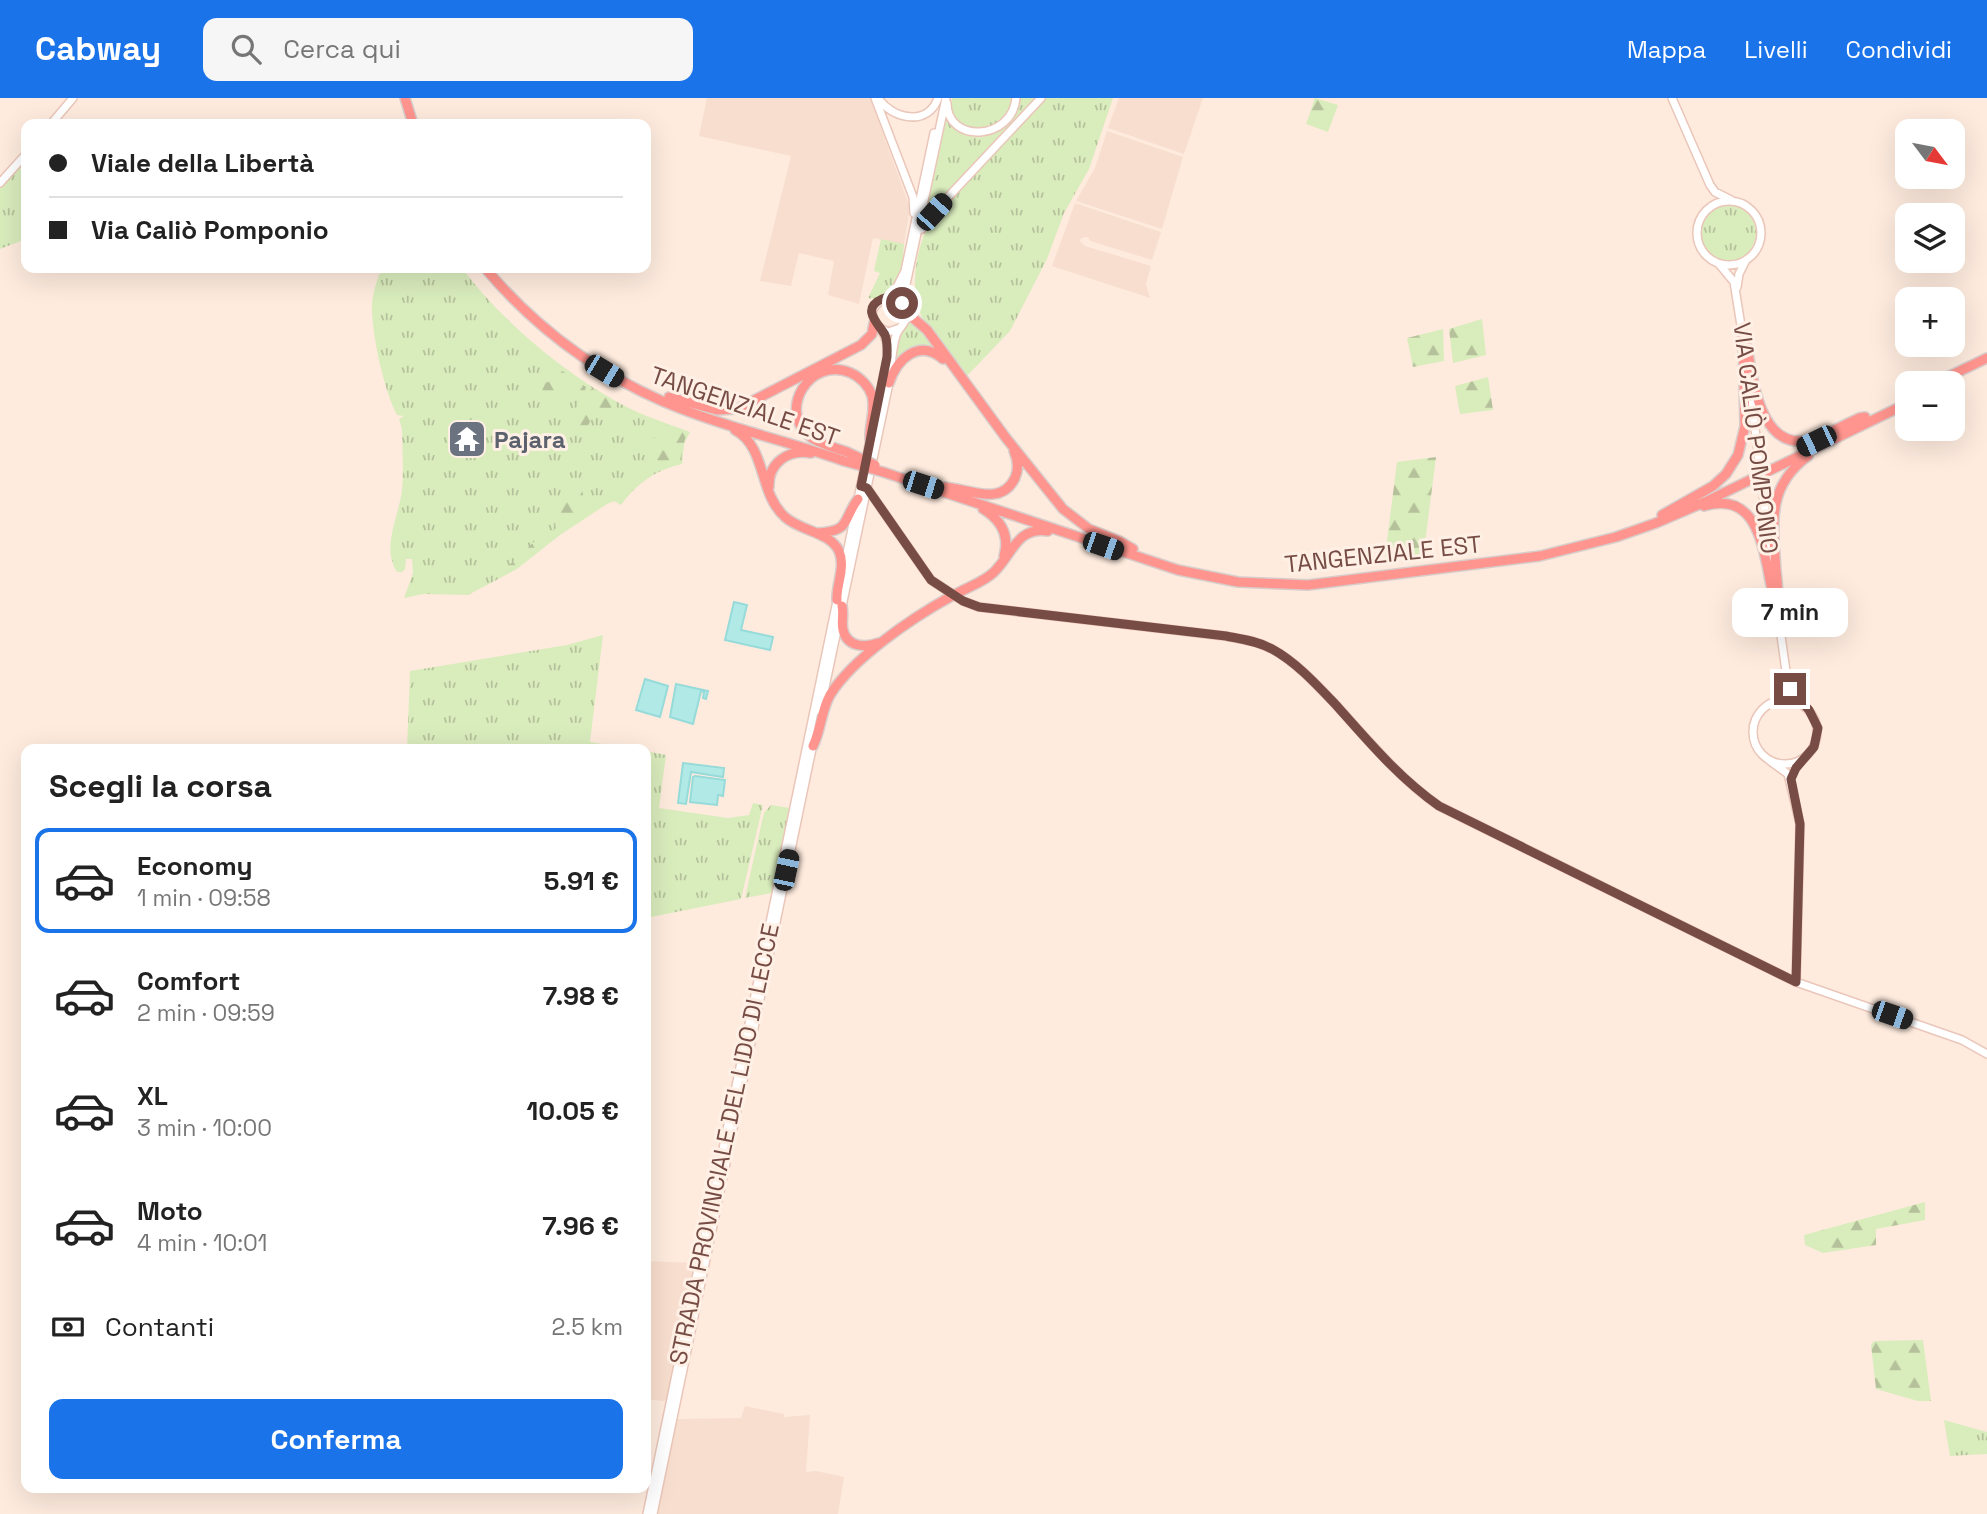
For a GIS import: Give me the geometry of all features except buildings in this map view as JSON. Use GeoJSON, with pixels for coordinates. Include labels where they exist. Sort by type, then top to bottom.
{"type":"FeatureCollection","features":[{"type":"Feature","properties":{"kind":"highway"},"geometry":{"type":"LineString","coordinates":[[399,98],[405,119]]}},
{"type":"Feature","properties":{"kind":"highway"},"geometry":{"type":"LineString","coordinates":[[405,98],[411,119]]}},
{"type":"Feature","properties":{"kind":"highway","name":"TANGENZIALE EST"},"geometry":{"type":"LineString","coordinates":[[490,273],[551,333],[621,378],[692,412],[845,458]]}},
{"type":"Feature","properties":{"kind":"highway","name":"TANGENZIALE EST"},"geometry":{"type":"LineString","coordinates":[[496,273],[555,329],[621,378]]}},
{"type":"Feature","properties":{"kind":"highway"},"geometry":{"type":"LineString","coordinates":[[904,308],[927,330],[1006,438],[1063,509],[1089,529],[1133,549]]}},
{"type":"Feature","properties":{"kind":"highway"},"geometry":{"type":"LineString","coordinates":[[669,397],[717,410],[737,408],[861,345],[872,334],[876,325]]}},
{"type":"Feature","properties":{"kind":"highway"},"geometry":{"type":"LineString","coordinates":[[1743,332],[1763,415],[1776,432],[1788,439],[1805,440],[1865,417]]}},
{"type":"Feature","properties":{"kind":"highway"},"geometry":{"type":"LineString","coordinates":[[1659,519],[1713,486],[1726,474],[1738,455],[1745,426],[1743,332]]}},
{"type":"Feature","properties":{"kind":"highway"},"geometry":{"type":"LineString","coordinates":[[889,383],[894,369],[903,358],[923,350],[940,356],[959,376]]}},
{"type":"Feature","properties":{"kind":"highway"},"geometry":{"type":"LineString","coordinates":[[1960,371],[1987,358]]}},
{"type":"Feature","properties":{"kind":"highway"},"geometry":{"type":"LineString","coordinates":[[1965,375],[1987,364]]}},
{"type":"Feature","properties":{"kind":"highway"},"geometry":{"type":"LineString","coordinates":[[845,458],[814,439],[799,422],[797,400],[805,384],[817,373],[841,369],[856,375],[867,386],[873,403],[870,439]]}},
{"type":"Feature","properties":{"kind":"highway","name":"TANGENZIALE EST"},"geometry":{"type":"LineString","coordinates":[[645,390],[845,458],[1207,572],[1268,579],[1305,579],[1549,549],[1624,529],[1659,519],[1895,403]]}},
{"type":"Feature","properties":{"kind":"highway","name":"TANGENZIALE EST"},"geometry":{"type":"LineString","coordinates":[[944,489],[1178,570],[1207,577],[1270,585],[1308,585],[1540,556],[1584,546],[1659,519],[1895,409]]}},
{"type":"Feature","properties":{"kind":"highway"},"geometry":{"type":"LineString","coordinates":[[692,412],[738,431],[750,441],[768,495],[774,505],[789,521],[829,540],[840,555],[841,568],[836,591],[843,632],[849,640],[865,647],[889,637]]}},
{"type":"Feature","properties":{"kind":"highway"},"geometry":{"type":"LineString","coordinates":[[1777,607],[1773,512],[1783,483],[1793,468],[1808,456],[1859,426]]}},
{"type":"Feature","properties":{"kind":"highway"},"geometry":{"type":"LineString","coordinates":[[944,489],[986,495],[1005,490],[1016,475],[1018,464],[1006,438]]}},
{"type":"Feature","properties":{"kind":"highway"},"geometry":{"type":"LineString","coordinates":[[774,505],[769,489],[769,475],[774,466],[786,456],[806,452],[845,458]]}},
{"type":"Feature","properties":{"kind":"highway"},"geometry":{"type":"LineString","coordinates":[[944,489],[985,510],[1000,524],[1007,546],[1000,566]]}},
{"type":"Feature","properties":{"kind":"highway"},"geometry":{"type":"LineString","coordinates":[[815,533],[838,529],[847,522],[858,499]]}},
{"type":"Feature","properties":{"kind":"highway"},"geometry":{"type":"LineString","coordinates":[[1659,519],[1711,504],[1726,504],[1745,513],[1758,531],[1777,607]]}},
{"type":"Feature","properties":{"kind":"highway"},"geometry":{"type":"LineString","coordinates":[[813,746],[824,709],[835,688],[849,672],[916,616],[990,576],[1017,541],[1031,531],[1042,530],[1083,539]]}},
{"type":"Feature","properties":{"kind":"main road"},"geometry":{"type":"LineString","coordinates":[[55,119],[74,98]]}},
{"type":"Feature","properties":{"kind":"main road"},"geometry":{"type":"LineString","coordinates":[[876,98],[891,112],[909,117],[929,112],[943,98]]}},
{"type":"Feature","properties":{"kind":"main road"},"geometry":{"type":"LineString","coordinates":[[876,98],[913,197],[914,213],[908,260]]}},
{"type":"Feature","properties":{"kind":"main road"},"geometry":{"type":"LineString","coordinates":[[943,98],[948,113],[956,123],[968,131],[979,133],[1001,126],[1013,112],[1016,98]]}},
{"type":"Feature","properties":{"kind":"main road"},"geometry":{"type":"LineString","coordinates":[[864,487],[889,383],[895,338],[905,322],[904,308],[943,98]]}},
{"type":"Feature","properties":{"kind":"main road"},"geometry":{"type":"LineString","coordinates":[[943,98],[908,260],[900,283],[874,306],[872,315],[886,340],[887,357],[870,439],[864,487],[931,580],[971,605],[1226,636],[1250,640],[1272,649],[1321,689],[1403,777],[1439,806],[1796,982],[1962,1040],[1987,1054]]}},
{"type":"Feature","properties":{"kind":"main road"},"geometry":{"type":"LineString","coordinates":[[916,246],[922,229],[934,212],[1041,98]]}},
{"type":"Feature","properties":{"kind":"main road"},"geometry":{"type":"LineString","coordinates":[[1672,98],[1710,185]]}},
{"type":"Feature","properties":{"kind":"main road"},"geometry":{"type":"LineString","coordinates":[[0,183],[21,160]]}},
{"type":"Feature","properties":{"kind":"main road","name":"VIA CALIÒ POMPONIO"},"geometry":{"type":"LineString","coordinates":[[1710,185],[1715,192],[1747,206],[1760,223],[1759,244],[1739,274],[1736,291]]}},
{"type":"Feature","properties":{"kind":"main road","name":"VIA CALIÒ POMPONIO"},"geometry":{"type":"LineString","coordinates":[[1710,185],[1711,199],[1697,234],[1703,251],[1730,275],[1736,291],[1785,669],[1790,689],[1809,710],[1818,728],[1814,747],[1801,760],[1791,776],[1791,783]]}},
{"type":"Feature","properties":{"kind":"main road"},"geometry":{"type":"LineString","coordinates":[[1706,210],[1723,201],[1732,201]]}},
{"type":"Feature","properties":{"kind":"main road"},"geometry":{"type":"LineString","coordinates":[[1717,262],[1726,265],[1746,260]]}},
{"type":"Feature","properties":{"kind":"main road"},"geometry":{"type":"LineString","coordinates":[[886,298],[895,298],[904,308]]}},
{"type":"Feature","properties":{"kind":"main road"},"geometry":{"type":"LineString","coordinates":[[876,325],[888,332],[900,328]]}},
{"type":"Feature","properties":{"kind":"main road","name":"STRADA PROVINCIALE DEL LIDO DI LECCE"},"geometry":{"type":"LineString","coordinates":[[653,1514],[813,746],[858,499],[864,487]]}},
{"type":"Feature","properties":{"kind":"main road","name":"STRADA PROVINCIALE DEL LIDO DI LECCE"},"geometry":{"type":"LineString","coordinates":[[647,1514],[840,603],[861,516],[864,487]]}},
{"type":"Feature","properties":{"kind":"main road"},"geometry":{"type":"LineString","coordinates":[[861,516],[870,508],[880,508]]}},
{"type":"Feature","properties":{"kind":"main road","name":"VIA CALIÒ POMPONIO"},"geometry":{"type":"LineString","coordinates":[[1785,669],[1784,686],[1773,703],[1760,712],[1753,730],[1758,749],[1785,771],[1791,783]]}},
{"type":"Feature","properties":{"kind":"main road"},"geometry":{"type":"LineString","coordinates":[[1773,703],[1786,700],[1801,704]]}},
{"type":"Feature","properties":{"kind":"main road"},"geometry":{"type":"LineString","coordinates":[[1770,761],[1786,765],[1801,760]]}},
{"type":"Feature","properties":{"kind":"main road"},"geometry":{"type":"LineString","coordinates":[[1791,783],[1800,824],[1796,982]]}},
{"type":"Feature","properties":{"kind":"shaded area"},"geometry":{"type":"Polygon","coordinates":[[[707,98],[870,98],[910,208],[904,244],[873,238],[859,304],[828,295],[834,261],[799,253],[791,286],[760,281],[791,156],[699,136],[707,98]]]}},
{"type":"Feature","properties":{"kind":"shaded area"},"geometry":{"type":"Polygon","coordinates":[[[1119,98],[1203,98],[1184,154],[1108,128],[1119,98]]]}},
{"type":"Feature","properties":{"kind":"shaded area"},"geometry":{"type":"Polygon","coordinates":[[[1107,131],[1183,157],[1162,229],[1076,201],[1095,168],[1107,131]]]}},
{"type":"Feature","properties":{"kind":"shaded area"},"geometry":{"type":"Polygon","coordinates":[[[1075,203],[1161,232],[1152,260],[1090,241],[1088,237],[1081,238],[1080,241],[1085,246],[1151,266],[1146,284],[1150,298],[1052,266],[1075,203]]]}},
{"type":"Feature","properties":{"kind":"shaded area"},"geometry":{"type":"Polygon","coordinates":[[[651,1261],[695,1263],[667,1400],[651,1400],[651,1261]]]}},
{"type":"Feature","properties":{"kind":"shaded area"},"geometry":{"type":"Polygon","coordinates":[[[745,1406],[784,1414],[784,1417],[810,1415],[806,1472],[816,1471],[844,1477],[838,1514],[657,1514],[677,1419],[741,1418],[745,1406]]]}},
{"type":"Feature","properties":{"kind":"green space"},"geometry":{"type":"Polygon","coordinates":[[[952,98],[1012,98],[999,121],[976,129],[957,121],[952,111],[952,98]]]}},
{"type":"Feature","properties":{"kind":"green space"},"geometry":{"type":"Polygon","coordinates":[[[1020,98],[1037,98],[924,223],[947,114],[955,126],[966,135],[986,136],[1005,126],[1013,118],[1020,98]]]}},
{"type":"Feature","properties":{"kind":"green space"},"geometry":{"type":"Polygon","coordinates":[[[1046,98],[1113,98],[1089,169],[1064,213],[1047,259],[1010,331],[966,377],[932,334],[918,308],[915,283],[921,244],[930,222],[1046,98]]]}},
{"type":"Feature","properties":{"kind":"green space"},"geometry":{"type":"Polygon","coordinates":[[[1315,98],[1338,105],[1328,132],[1306,124],[1315,98]]]}},
{"type":"Feature","properties":{"kind":"green space"},"geometry":{"type":"Polygon","coordinates":[[[21,165],[21,241],[0,249],[0,188],[21,165]]]}},
{"type":"Feature","properties":{"kind":"green space"},"geometry":{"type":"Polygon","coordinates":[[[1723,205],[1733,205],[1748,213],[1754,222],[1754,244],[1748,253],[1733,261],[1723,261],[1705,249],[1700,238],[1700,228],[1712,210],[1723,205]]]}},
{"type":"Feature","properties":{"kind":"green space"},"geometry":{"type":"Polygon","coordinates":[[[881,239],[904,244],[902,268],[891,292],[876,299],[868,298],[880,273],[874,271],[881,239]]]}},
{"type":"Feature","properties":{"kind":"green space"},"geometry":{"type":"Polygon","coordinates":[[[380,273],[466,273],[518,330],[564,367],[635,411],[690,432],[684,444],[682,464],[648,478],[621,505],[614,501],[607,504],[560,535],[517,569],[468,595],[424,594],[404,598],[413,573],[412,559],[406,559],[405,569],[397,572],[392,563],[391,542],[402,490],[402,429],[399,419],[404,416],[397,415],[387,391],[376,345],[372,304],[380,273]]]}},
{"type":"Feature","properties":{"kind":"green space"},"geometry":{"type":"Polygon","coordinates":[[[1482,319],[1486,355],[1453,363],[1449,329],[1482,319]]]}},
{"type":"Feature","properties":{"kind":"green space"},"geometry":{"type":"Polygon","coordinates":[[[910,320],[920,327],[941,352],[928,348],[895,364],[898,335],[910,320]]]}},
{"type":"Feature","properties":{"kind":"green space"},"geometry":{"type":"Polygon","coordinates":[[[1443,329],[1444,361],[1413,367],[1407,338],[1443,329]]]}},
{"type":"Feature","properties":{"kind":"green space"},"geometry":{"type":"Polygon","coordinates":[[[558,368],[586,387],[584,394],[552,401],[544,400],[540,396],[545,383],[554,380],[558,368]]]}},
{"type":"Feature","properties":{"kind":"green space"},"geometry":{"type":"Polygon","coordinates":[[[1488,377],[1493,410],[1460,414],[1455,386],[1488,377]]]}},
{"type":"Feature","properties":{"kind":"green space"},"geometry":{"type":"Polygon","coordinates":[[[591,389],[613,400],[618,409],[613,414],[592,418],[584,433],[571,429],[577,405],[591,389]]]}},
{"type":"Feature","properties":{"kind":"green space"},"geometry":{"type":"Polygon","coordinates":[[[666,425],[687,431],[680,460],[665,466],[659,464],[651,444],[659,430],[666,425]]]}},
{"type":"Feature","properties":{"kind":"green space"},"geometry":{"type":"Polygon","coordinates":[[[1436,457],[1423,559],[1385,557],[1397,462],[1436,457]]]}},
{"type":"Feature","properties":{"kind":"green space"},"geometry":{"type":"Polygon","coordinates":[[[581,486],[591,512],[584,518],[564,526],[571,525],[514,569],[505,573],[502,571],[535,541],[558,528],[555,525],[559,518],[556,510],[558,499],[570,496],[581,486]]]}},
{"type":"Feature","properties":{"kind":"green space"},"geometry":{"type":"Polygon","coordinates":[[[603,635],[590,742],[602,744],[407,744],[410,671],[567,645],[603,635]]]}},
{"type":"Feature","properties":{"kind":"green space"},"geometry":{"type":"Polygon","coordinates":[[[651,752],[666,755],[659,808],[728,818],[749,815],[753,803],[763,805],[741,899],[651,917],[651,752]]]}},
{"type":"Feature","properties":{"kind":"green space"},"geometry":{"type":"Polygon","coordinates":[[[771,805],[790,808],[772,893],[745,898],[764,813],[771,805]]]}},
{"type":"Feature","properties":{"kind":"green space"},"geometry":{"type":"Polygon","coordinates":[[[1925,1202],[1925,1220],[1876,1229],[1876,1245],[1823,1253],[1805,1245],[1804,1235],[1925,1202]]]}},
{"type":"Feature","properties":{"kind":"green space"},"geometry":{"type":"Polygon","coordinates":[[[1923,1340],[1931,1401],[1918,1401],[1876,1389],[1871,1345],[1874,1341],[1923,1340]]]}},
{"type":"Feature","properties":{"kind":"green space"},"geometry":{"type":"Polygon","coordinates":[[[1944,1420],[1987,1432],[1987,1454],[1950,1456],[1944,1420]]]}},
{"type":"Feature","properties":{"kind":"water"},"geometry":{"type":"Polygon","coordinates":[[[734,602],[747,605],[741,630],[773,637],[770,650],[725,640],[734,602]]]}},
{"type":"Feature","properties":{"kind":"water"},"geometry":{"type":"Polygon","coordinates":[[[645,679],[668,686],[660,717],[636,710],[645,679]]]}},
{"type":"Feature","properties":{"kind":"water"},"geometry":{"type":"Polygon","coordinates":[[[676,684],[708,691],[706,699],[701,691],[693,724],[670,717],[676,684]]]}},
{"type":"Feature","properties":{"kind":"water"},"geometry":{"type":"Polygon","coordinates":[[[683,763],[724,768],[723,777],[691,772],[686,804],[678,803],[683,763]]]}},
{"type":"Feature","properties":{"kind":"water"},"geometry":{"type":"Polygon","coordinates":[[[695,776],[725,780],[723,796],[718,795],[717,805],[690,802],[695,776]]]}},
{"type":"Feature","properties":{"kind":"place","name":"Pajara"},"geometry":{"type":"Point","coordinates":[467,439]}},
{"type":"Feature","properties":{"kind":"route"},"geometry":{"type":"LineString","coordinates":[[902,303],[895,298],[883,298],[874,306],[872,312],[874,323],[886,340],[887,357],[861,486],[867,488],[923,571],[938,586],[979,607],[1226,636],[1250,640],[1272,649],[1321,689],[1403,777],[1439,806],[1796,982],[1800,824],[1791,779],[1801,760],[1809,755],[1814,747],[1818,728],[1815,718],[1790,689]]}}]}
